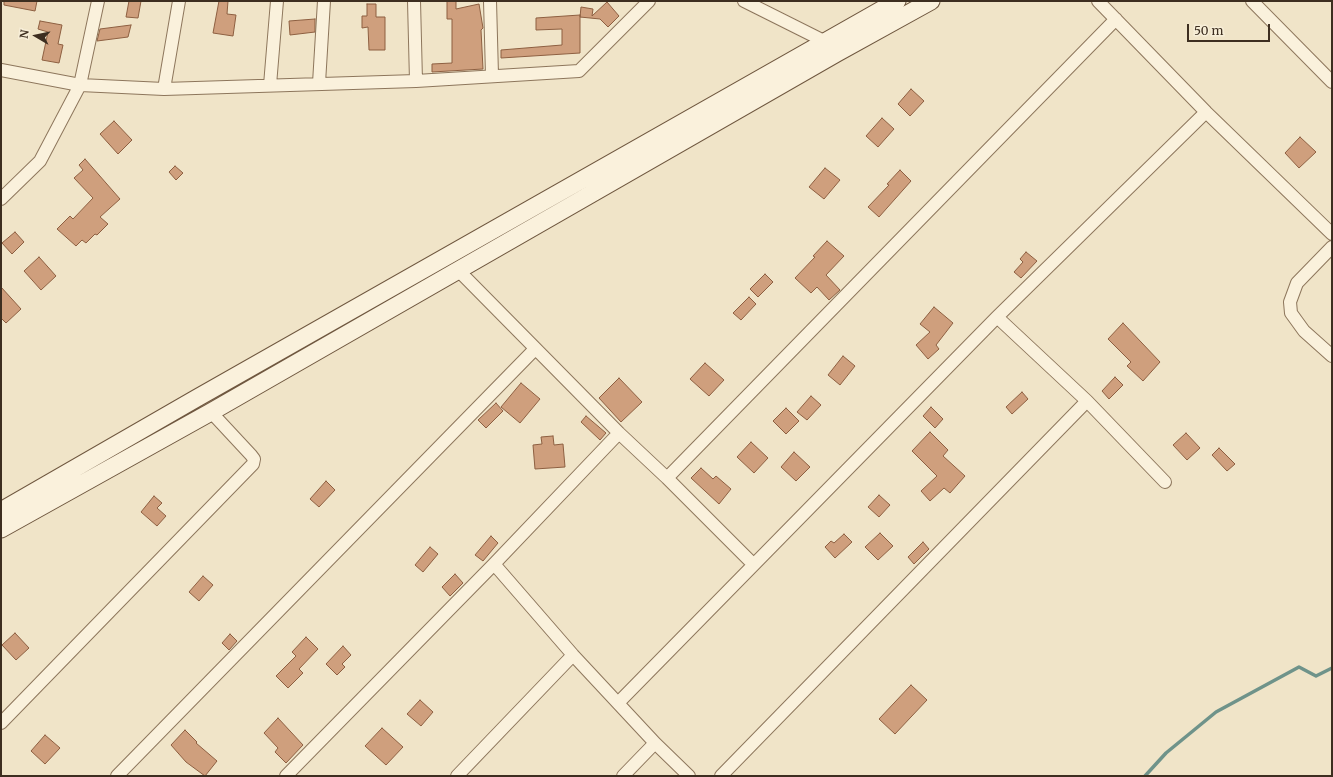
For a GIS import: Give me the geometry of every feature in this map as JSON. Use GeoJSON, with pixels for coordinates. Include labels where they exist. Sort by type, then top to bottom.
{"type":"FeatureCollection","features":[{"type":"Feature","properties":{"kind":"main road"},"geometry":{"type":"LineString","coordinates":[[1,511],[824,41],[897,1]]}},
{"type":"Feature","properties":{"kind":"main road"},"geometry":{"type":"LineString","coordinates":[[1,529],[211,412],[837,53],[932,1]]}},
{"type":"Feature","properties":{"kind":"street"},"geometry":{"type":"LineString","coordinates":[[1,199],[40,161],[80,85],[98,1]]}},
{"type":"Feature","properties":{"kind":"street"},"geometry":{"type":"LineString","coordinates":[[164,89],[179,1]]}},
{"type":"Feature","properties":{"kind":"street"},"geometry":{"type":"LineString","coordinates":[[270,85],[277,1]]}},
{"type":"Feature","properties":{"kind":"street"},"geometry":{"type":"LineString","coordinates":[[319,83],[324,1]]}},
{"type":"Feature","properties":{"kind":"street"},"geometry":{"type":"LineString","coordinates":[[414,1],[416,81]]}},
{"type":"Feature","properties":{"kind":"street"},"geometry":{"type":"LineString","coordinates":[[490,1],[492,75]]}},
{"type":"Feature","properties":{"kind":"street"},"geometry":{"type":"LineString","coordinates":[[1,70],[80,85],[164,89],[416,81],[492,75],[579,71],[649,1]]}},
{"type":"Feature","properties":{"kind":"street"},"geometry":{"type":"LineString","coordinates":[[744,1],[824,41],[837,53]]}},
{"type":"Feature","properties":{"kind":"street"},"geometry":{"type":"LineString","coordinates":[[1098,1],[1206,112],[1332,234]]}},
{"type":"Feature","properties":{"kind":"street"},"geometry":{"type":"LineString","coordinates":[[1252,1],[1332,82]]}},
{"type":"Feature","properties":{"kind":"street"},"geometry":{"type":"LineString","coordinates":[[667,478],[1116,19]]}},
{"type":"Feature","properties":{"kind":"street"},"geometry":{"type":"LineString","coordinates":[[618,703],[997,316],[1206,112]]}},
{"type":"Feature","properties":{"kind":"street"},"geometry":{"type":"LineString","coordinates":[[1332,247],[1297,283],[1290,302],[1291,313],[1304,331],[1332,356]]}},
{"type":"Feature","properties":{"kind":"street"},"geometry":{"type":"LineString","coordinates":[[458,270],[619,433],[667,478],[753,564]]}},
{"type":"Feature","properties":{"kind":"street"},"geometry":{"type":"LineString","coordinates":[[997,316],[1087,401],[1165,482]]}},
{"type":"Feature","properties":{"kind":"street"},"geometry":{"type":"LineString","coordinates":[[117,776],[535,349]]}},
{"type":"Feature","properties":{"kind":"street"},"geometry":{"type":"LineString","coordinates":[[721,776],[1087,401]]}},
{"type":"Feature","properties":{"kind":"street"},"geometry":{"type":"LineString","coordinates":[[1,723],[253,464],[254,459],[252,455],[211,412]]}},
{"type":"Feature","properties":{"kind":"street"},"geometry":{"type":"LineString","coordinates":[[286,776],[494,564],[619,433]]}},
{"type":"Feature","properties":{"kind":"street"},"geometry":{"type":"LineString","coordinates":[[494,564],[573,655],[655,743],[689,776]]}},
{"type":"Feature","properties":{"kind":"street"},"geometry":{"type":"LineString","coordinates":[[457,776],[573,655]]}},
{"type":"Feature","properties":{"kind":"street"},"geometry":{"type":"LineString","coordinates":[[624,776],[655,743]]}},
{"type":"Feature","properties":{"kind":"building"},"geometry":{"type":"Polygon","coordinates":[[[4,1],[37,1],[35,11],[4,5],[4,1]]]}},
{"type":"Feature","properties":{"kind":"building"},"geometry":{"type":"Polygon","coordinates":[[[129,1],[141,1],[138,18],[126,17],[129,1]]]}},
{"type":"Feature","properties":{"kind":"building"},"geometry":{"type":"Polygon","coordinates":[[[219,1],[228,1],[227,14],[236,15],[233,36],[213,33],[219,1]]]}},
{"type":"Feature","properties":{"kind":"building"},"geometry":{"type":"Polygon","coordinates":[[[447,1],[456,1],[456,9],[479,4],[483,28],[481,30],[483,69],[432,72],[432,64],[452,63],[452,19],[447,19],[447,1]]]}},
{"type":"Feature","properties":{"kind":"building"},"geometry":{"type":"Polygon","coordinates":[[[607,2],[619,16],[608,27],[600,19],[580,17],[581,7],[593,9],[592,16],[607,2]]]}},
{"type":"Feature","properties":{"kind":"building"},"geometry":{"type":"Polygon","coordinates":[[[367,4],[376,4],[376,17],[385,17],[385,50],[369,50],[368,27],[362,28],[362,16],[367,16],[367,4]]]}},
{"type":"Feature","properties":{"kind":"building"},"geometry":{"type":"Polygon","coordinates":[[[580,15],[580,53],[501,58],[501,50],[562,45],[562,29],[536,30],[536,18],[580,15]]]}},
{"type":"Feature","properties":{"kind":"building"},"geometry":{"type":"Polygon","coordinates":[[[315,19],[315,32],[290,35],[289,21],[315,19]]]}},
{"type":"Feature","properties":{"kind":"building"},"geometry":{"type":"Polygon","coordinates":[[[40,21],[62,25],[58,44],[63,45],[59,63],[42,60],[48,32],[38,29],[40,21]]]}},
{"type":"Feature","properties":{"kind":"building"},"geometry":{"type":"Polygon","coordinates":[[[131,25],[128,37],[97,41],[100,29],[131,25]]]}},
{"type":"Feature","properties":{"kind":"building"},"geometry":{"type":"Polygon","coordinates":[[[911,89],[924,101],[910,116],[898,104],[911,89]]]}},
{"type":"Feature","properties":{"kind":"building"},"geometry":{"type":"Polygon","coordinates":[[[882,118],[894,129],[878,147],[866,136],[882,118]]]}},
{"type":"Feature","properties":{"kind":"building"},"geometry":{"type":"Polygon","coordinates":[[[114,121],[132,140],[118,154],[100,134],[114,121]]]}},
{"type":"Feature","properties":{"kind":"building"},"geometry":{"type":"Polygon","coordinates":[[[1300,137],[1316,152],[1299,168],[1285,153],[1300,137]]]}},
{"type":"Feature","properties":{"kind":"building"},"geometry":{"type":"Polygon","coordinates":[[[85,159],[120,199],[100,217],[108,224],[86,243],[82,240],[76,246],[57,229],[70,216],[73,219],[93,198],[74,178],[83,170],[79,165],[85,159]]]}},
{"type":"Feature","properties":{"kind":"building"},"geometry":{"type":"Polygon","coordinates":[[[175,166],[183,173],[176,180],[169,172],[175,166]]]}},
{"type":"Feature","properties":{"kind":"building"},"geometry":{"type":"Polygon","coordinates":[[[825,168],[840,180],[824,199],[809,187],[825,168]]]}},
{"type":"Feature","properties":{"kind":"building"},"geometry":{"type":"Polygon","coordinates":[[[900,170],[911,181],[879,217],[868,207],[889,185],[887,184],[900,170]]]}},
{"type":"Feature","properties":{"kind":"building"},"geometry":{"type":"Polygon","coordinates":[[[15,232],[24,242],[12,254],[2,243],[15,232]]]}},
{"type":"Feature","properties":{"kind":"building"},"geometry":{"type":"Polygon","coordinates":[[[827,241],[844,256],[826,275],[840,290],[829,300],[817,287],[811,293],[795,278],[815,257],[813,256],[827,241]]]}},
{"type":"Feature","properties":{"kind":"building"},"geometry":{"type":"Polygon","coordinates":[[[1026,252],[1037,261],[1021,278],[1014,272],[1023,262],[1020,259],[1026,252]]]}},
{"type":"Feature","properties":{"kind":"building"},"geometry":{"type":"Polygon","coordinates":[[[39,257],[56,276],[41,290],[24,271],[39,257]]]}},
{"type":"Feature","properties":{"kind":"building"},"geometry":{"type":"Polygon","coordinates":[[[765,274],[773,282],[758,297],[750,289],[765,274]]]}},
{"type":"Feature","properties":{"kind":"building"},"geometry":{"type":"Polygon","coordinates":[[[1,287],[21,309],[6,323],[1,318],[1,287]]]}},
{"type":"Feature","properties":{"kind":"building"},"geometry":{"type":"Polygon","coordinates":[[[749,297],[756,304],[741,320],[733,313],[749,297]]]}},
{"type":"Feature","properties":{"kind":"building"},"geometry":{"type":"Polygon","coordinates":[[[934,307],[953,323],[936,345],[939,349],[928,359],[916,345],[930,332],[920,324],[934,307]]]}},
{"type":"Feature","properties":{"kind":"building"},"geometry":{"type":"Polygon","coordinates":[[[1123,323],[1160,362],[1143,381],[1127,366],[1131,362],[1108,339],[1123,323]]]}},
{"type":"Feature","properties":{"kind":"building"},"geometry":{"type":"Polygon","coordinates":[[[843,356],[855,366],[840,385],[828,375],[843,356]]]}},
{"type":"Feature","properties":{"kind":"building"},"geometry":{"type":"Polygon","coordinates":[[[705,363],[724,380],[709,396],[690,379],[705,363]]]}},
{"type":"Feature","properties":{"kind":"building"},"geometry":{"type":"Polygon","coordinates":[[[1115,377],[1123,385],[1109,399],[1102,391],[1115,377]]]}},
{"type":"Feature","properties":{"kind":"building"},"geometry":{"type":"Polygon","coordinates":[[[619,378],[642,402],[621,422],[599,398],[619,378]]]}},
{"type":"Feature","properties":{"kind":"building"},"geometry":{"type":"Polygon","coordinates":[[[521,383],[540,399],[520,423],[501,407],[521,383]]]}},
{"type":"Feature","properties":{"kind":"building"},"geometry":{"type":"Polygon","coordinates":[[[1022,392],[1028,399],[1012,414],[1006,407],[1022,392]]]}},
{"type":"Feature","properties":{"kind":"building"},"geometry":{"type":"Polygon","coordinates":[[[811,396],[821,405],[807,420],[797,412],[811,396]]]}},
{"type":"Feature","properties":{"kind":"building"},"geometry":{"type":"Polygon","coordinates":[[[496,403],[503,411],[486,428],[478,420],[496,403]]]}},
{"type":"Feature","properties":{"kind":"building"},"geometry":{"type":"Polygon","coordinates":[[[931,407],[943,419],[935,428],[923,416],[931,407]]]}},
{"type":"Feature","properties":{"kind":"building"},"geometry":{"type":"Polygon","coordinates":[[[786,408],[799,421],[786,434],[773,421],[786,408]]]}},
{"type":"Feature","properties":{"kind":"building"},"geometry":{"type":"Polygon","coordinates":[[[586,416],[606,433],[600,440],[581,422],[586,416]]]}},
{"type":"Feature","properties":{"kind":"building"},"geometry":{"type":"Polygon","coordinates":[[[930,432],[948,450],[943,456],[965,476],[950,493],[944,488],[930,501],[921,491],[937,476],[912,451],[930,432]]]}},
{"type":"Feature","properties":{"kind":"building"},"geometry":{"type":"Polygon","coordinates":[[[1186,433],[1200,448],[1187,460],[1173,445],[1186,433]]]}},
{"type":"Feature","properties":{"kind":"building"},"geometry":{"type":"Polygon","coordinates":[[[553,436],[554,445],[563,444],[565,467],[535,469],[533,445],[542,444],[541,437],[553,436]]]}},
{"type":"Feature","properties":{"kind":"building"},"geometry":{"type":"Polygon","coordinates":[[[751,442],[768,458],[754,473],[737,457],[751,442]]]}},
{"type":"Feature","properties":{"kind":"building"},"geometry":{"type":"Polygon","coordinates":[[[1219,448],[1235,464],[1227,471],[1212,455],[1219,448]]]}},
{"type":"Feature","properties":{"kind":"building"},"geometry":{"type":"Polygon","coordinates":[[[794,452],[810,467],[796,481],[781,467],[794,452]]]}},
{"type":"Feature","properties":{"kind":"building"},"geometry":{"type":"Polygon","coordinates":[[[701,468],[713,479],[716,476],[731,489],[719,504],[691,478],[701,468]]]}},
{"type":"Feature","properties":{"kind":"building"},"geometry":{"type":"Polygon","coordinates":[[[326,481],[335,490],[319,507],[310,499],[326,481]]]}},
{"type":"Feature","properties":{"kind":"building"},"geometry":{"type":"Polygon","coordinates":[[[879,495],[890,505],[879,517],[868,507],[879,495]]]}},
{"type":"Feature","properties":{"kind":"building"},"geometry":{"type":"Polygon","coordinates":[[[154,496],[162,503],[157,508],[166,516],[157,526],[141,512],[154,496]]]}},
{"type":"Feature","properties":{"kind":"building"},"geometry":{"type":"Polygon","coordinates":[[[880,533],[893,546],[878,560],[865,547],[880,533]]]}},
{"type":"Feature","properties":{"kind":"building"},"geometry":{"type":"Polygon","coordinates":[[[844,534],[852,542],[835,558],[825,547],[831,541],[834,543],[844,534]]]}},
{"type":"Feature","properties":{"kind":"building"},"geometry":{"type":"Polygon","coordinates":[[[491,536],[498,543],[483,561],[475,555],[491,536]]]}},
{"type":"Feature","properties":{"kind":"building"},"geometry":{"type":"Polygon","coordinates":[[[923,542],[929,549],[914,564],[908,557],[923,542]]]}},
{"type":"Feature","properties":{"kind":"building"},"geometry":{"type":"Polygon","coordinates":[[[430,547],[438,554],[423,572],[415,565],[430,547]]]}},
{"type":"Feature","properties":{"kind":"building"},"geometry":{"type":"Polygon","coordinates":[[[455,574],[463,583],[450,596],[442,587],[455,574]]]}},
{"type":"Feature","properties":{"kind":"building"},"geometry":{"type":"Polygon","coordinates":[[[203,576],[213,585],[199,601],[189,592],[203,576]]]}},
{"type":"Feature","properties":{"kind":"building"},"geometry":{"type":"Polygon","coordinates":[[[15,633],[29,648],[16,660],[2,645],[15,633]]]}},
{"type":"Feature","properties":{"kind":"building"},"geometry":{"type":"Polygon","coordinates":[[[230,634],[237,641],[229,650],[222,643],[230,634]]]}},
{"type":"Feature","properties":{"kind":"building"},"geometry":{"type":"Polygon","coordinates":[[[306,637],[318,649],[299,669],[303,673],[288,688],[276,676],[296,656],[292,652],[306,637]]]}},
{"type":"Feature","properties":{"kind":"building"},"geometry":{"type":"Polygon","coordinates":[[[343,646],[351,655],[342,664],[345,667],[337,675],[326,664],[343,646]]]}},
{"type":"Feature","properties":{"kind":"building"},"geometry":{"type":"Polygon","coordinates":[[[911,685],[927,700],[895,734],[879,719],[911,685]]]}},
{"type":"Feature","properties":{"kind":"building"},"geometry":{"type":"Polygon","coordinates":[[[420,700],[433,712],[421,726],[407,714],[420,700]]]}},
{"type":"Feature","properties":{"kind":"building"},"geometry":{"type":"Polygon","coordinates":[[[278,718],[303,745],[286,763],[275,752],[278,748],[264,733],[278,718]]]}},
{"type":"Feature","properties":{"kind":"building"},"geometry":{"type":"Polygon","coordinates":[[[382,728],[403,747],[386,765],[365,746],[382,728]]]}},
{"type":"Feature","properties":{"kind":"building"},"geometry":{"type":"Polygon","coordinates":[[[185,730],[197,742],[196,743],[217,761],[205,776],[186,762],[171,745],[185,730]]]}},
{"type":"Feature","properties":{"kind":"building"},"geometry":{"type":"Polygon","coordinates":[[[45,735],[60,748],[45,764],[31,751],[45,735]]]}},
{"type":"Feature","properties":{"kind":"waterway"},"geometry":{"type":"LineString","coordinates":[[1145,776],[1166,753],[1216,712],[1299,667],[1316,676],[1332,668]]}}]}
